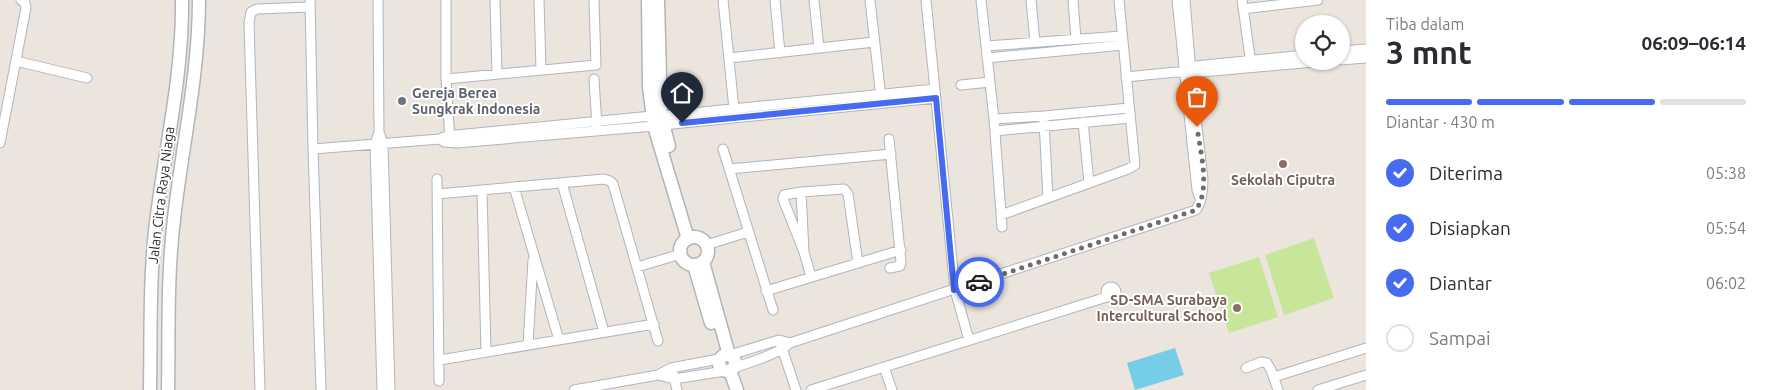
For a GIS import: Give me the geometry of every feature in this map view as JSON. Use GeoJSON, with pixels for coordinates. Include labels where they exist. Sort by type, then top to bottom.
{"type":"FeatureCollection","features":[{"type":"Feature","properties":{"kind":"street","name":"Jalan Citra Raya Niaga"},"geometry":{"type":"LineString","coordinates":[[150,390],[152,270],[156,218],[180,54],[182,0]]}},
{"type":"Feature","properties":{"kind":"street","name":"Jalan Citra Raya Niaga"},"geometry":{"type":"LineString","coordinates":[[168,390],[170,269],[174,220],[197,56],[199,0]]}},
{"type":"Feature","properties":{"kind":"street"},"geometry":{"type":"LineString","coordinates":[[378,0],[382,390]]}},
{"type":"Feature","properties":{"kind":"street"},"geometry":{"type":"LineString","coordinates":[[446,0],[446,79],[450,140]]}},
{"type":"Feature","properties":{"kind":"street"},"geometry":{"type":"LineString","coordinates":[[495,0],[497,74]]}},
{"type":"Feature","properties":{"kind":"street"},"geometry":{"type":"LineString","coordinates":[[540,0],[541,70]]}},
{"type":"Feature","properties":{"kind":"street"},"geometry":{"type":"LineString","coordinates":[[446,79],[596,65],[594,0]]}},
{"type":"Feature","properties":{"kind":"street"},"geometry":{"type":"LineString","coordinates":[[648,0],[657,121],[691,238]]}},
{"type":"Feature","properties":{"kind":"street"},"geometry":{"type":"LineString","coordinates":[[654,70],[658,0]]}},
{"type":"Feature","properties":{"kind":"street"},"geometry":{"type":"LineString","coordinates":[[723,0],[734,109]]}},
{"type":"Feature","properties":{"kind":"street"},"geometry":{"type":"LineString","coordinates":[[775,0],[780,53]]}},
{"type":"Feature","properties":{"kind":"street"},"geometry":{"type":"LineString","coordinates":[[814,0],[818,48]]}},
{"type":"Feature","properties":{"kind":"street"},"geometry":{"type":"LineString","coordinates":[[870,0],[881,99]]}},
{"type":"Feature","properties":{"kind":"street"},"geometry":{"type":"LineString","coordinates":[[926,0],[954,290],[969,340]]}},
{"type":"Feature","properties":{"kind":"street"},"geometry":{"type":"LineString","coordinates":[[981,0],[994,119],[1002,227]]}},
{"type":"Feature","properties":{"kind":"street"},"geometry":{"type":"LineString","coordinates":[[1031,0],[1035,42]]}},
{"type":"Feature","properties":{"kind":"street"},"geometry":{"type":"LineString","coordinates":[[1072,0],[1076,39]]}},
{"type":"Feature","properties":{"kind":"street"},"geometry":{"type":"LineString","coordinates":[[1001,215],[1134,166],[1135,160],[1119,0]]}},
{"type":"Feature","properties":{"kind":"street"},"geometry":{"type":"LineString","coordinates":[[574,390],[658,375],[671,368],[790,343],[1194,211],[1200,204],[1203,180],[1185,71],[1177,0]]}},
{"type":"Feature","properties":{"kind":"street"},"geometry":{"type":"LineString","coordinates":[[1185,0],[1185,71]]}},
{"type":"Feature","properties":{"kind":"street"},"geometry":{"type":"LineString","coordinates":[[1251,64],[1242,5],[1318,0]]}},
{"type":"Feature","properties":{"kind":"street"},"geometry":{"type":"LineString","coordinates":[[0,143],[16,61],[23,2]]}},
{"type":"Feature","properties":{"kind":"street"},"geometry":{"type":"LineString","coordinates":[[260,390],[249,22],[251,12],[257,9],[310,4],[321,390]]}},
{"type":"Feature","properties":{"kind":"street"},"geometry":{"type":"LineString","coordinates":[[182,24],[199,24]]}},
{"type":"Feature","properties":{"kind":"street"},"geometry":{"type":"LineString","coordinates":[[986,46],[1076,39],[1122,40]]}},
{"type":"Feature","properties":{"kind":"street"},"geometry":{"type":"LineString","coordinates":[[987,58],[1122,40]]}},
{"type":"Feature","properties":{"kind":"street"},"geometry":{"type":"LineString","coordinates":[[729,58],[874,42]]}},
{"type":"Feature","properties":{"kind":"street"},"geometry":{"type":"LineString","coordinates":[[1350,50],[1366,49]]}},
{"type":"Feature","properties":{"kind":"street"},"geometry":{"type":"LineString","coordinates":[[1126,77],[1251,64],[1295,57]]}},
{"type":"Feature","properties":{"kind":"street"},"geometry":{"type":"LineString","coordinates":[[1350,59],[1366,58]]}},
{"type":"Feature","properties":{"kind":"street"},"geometry":{"type":"LineString","coordinates":[[16,61],[86,78]]}},
{"type":"Feature","properties":{"kind":"street"},"geometry":{"type":"LineString","coordinates":[[1251,64],[1295,62]]}},
{"type":"Feature","properties":{"kind":"street"},"geometry":{"type":"LineString","coordinates":[[594,79],[597,126]]}},
{"type":"Feature","properties":{"kind":"street"},"geometry":{"type":"LineString","coordinates":[[961,86],[990,82]]}},
{"type":"Feature","properties":{"kind":"street"},"geometry":{"type":"LineString","coordinates":[[313,148],[440,140],[444,137],[450,140],[936,94]]}},
{"type":"Feature","properties":{"kind":"street"},"geometry":{"type":"LineString","coordinates":[[657,121],[734,109],[772,110]]}},
{"type":"Feature","properties":{"kind":"street"},"geometry":{"type":"LineString","coordinates":[[995,131],[1044,121],[1129,113]]}},
{"type":"Feature","properties":{"kind":"street"},"geometry":{"type":"LineString","coordinates":[[994,119],[1083,122],[1129,113]]}},
{"type":"Feature","properties":{"kind":"street"},"geometry":{"type":"LineString","coordinates":[[1044,121],[1048,198]]}},
{"type":"Feature","properties":{"kind":"street"},"geometry":{"type":"LineString","coordinates":[[1083,122],[1089,183]]}},
{"type":"Feature","properties":{"kind":"street"},"geometry":{"type":"LineString","coordinates":[[889,139],[901,250],[901,265],[890,268]]}},
{"type":"Feature","properties":{"kind":"street"},"geometry":{"type":"LineString","coordinates":[[379,144],[390,390]]}},
{"type":"Feature","properties":{"kind":"street"},"geometry":{"type":"LineString","coordinates":[[723,149],[773,310]]}},
{"type":"Feature","properties":{"kind":"street"},"geometry":{"type":"LineString","coordinates":[[729,169],[891,154]]}},
{"type":"Feature","properties":{"kind":"street"},"geometry":{"type":"LineString","coordinates":[[437,179],[440,381]]}},
{"type":"Feature","properties":{"kind":"street"},"geometry":{"type":"LineString","coordinates":[[437,194],[604,179],[610,181],[613,184],[638,267],[658,341]]}},
{"type":"Feature","properties":{"kind":"street"},"geometry":{"type":"LineString","coordinates":[[562,183],[604,332]]}},
{"type":"Feature","properties":{"kind":"street"},"geometry":{"type":"LineString","coordinates":[[514,187],[559,340]]}},
{"type":"Feature","properties":{"kind":"street"},"geometry":{"type":"LineString","coordinates":[[811,277],[804,252],[783,199],[786,193],[842,189],[847,191],[858,263]]}},
{"type":"Feature","properties":{"kind":"street"},"geometry":{"type":"LineString","coordinates":[[482,190],[486,352]]}},
{"type":"Feature","properties":{"kind":"street"},"geometry":{"type":"LineString","coordinates":[[801,192],[804,252]]}},
{"type":"Feature","properties":{"kind":"street"},"geometry":{"type":"LineString","coordinates":[[706,245],[748,232]]}},
{"type":"Feature","properties":{"kind":"street"},"geometry":{"type":"LineString","coordinates":[[691,238],[702,240],[706,245],[708,254],[698,264],[686,262],[681,254],[683,243],[691,238]]}},
{"type":"Feature","properties":{"kind":"street"},"geometry":{"type":"LineString","coordinates":[[766,291],[901,250]]}},
{"type":"Feature","properties":{"kind":"street"},"geometry":{"type":"LineString","coordinates":[[528,345],[534,252]]}},
{"type":"Feature","properties":{"kind":"street"},"geometry":{"type":"LineString","coordinates":[[638,267],[681,254]]}},
{"type":"Feature","properties":{"kind":"street"},"geometry":{"type":"LineString","coordinates":[[698,264],[725,356]]}},
{"type":"Feature","properties":{"kind":"street"},"geometry":{"type":"LineString","coordinates":[[811,390],[838,386],[884,367],[1110,296]]}},
{"type":"Feature","properties":{"kind":"street"},"geometry":{"type":"LineString","coordinates":[[440,360],[654,324]]}},
{"type":"Feature","properties":{"kind":"street"},"geometry":{"type":"LineString","coordinates":[[658,375],[674,379],[730,370],[769,356],[781,345]]}},
{"type":"Feature","properties":{"kind":"street"},"geometry":{"type":"LineString","coordinates":[[781,345],[796,390]]}},
{"type":"Feature","properties":{"kind":"street"},"geometry":{"type":"LineString","coordinates":[[1274,378],[1366,348]]}},
{"type":"Feature","properties":{"kind":"street"},"geometry":{"type":"LineString","coordinates":[[725,356],[719,365],[730,370],[736,390]]}},
{"type":"Feature","properties":{"kind":"street"},"geometry":{"type":"LineString","coordinates":[[1246,368],[1264,362],[1269,366],[1278,390]]}},
{"type":"Feature","properties":{"kind":"street"},"geometry":{"type":"LineString","coordinates":[[884,367],[892,390]]}},
{"type":"Feature","properties":{"kind":"street"},"geometry":{"type":"LineString","coordinates":[[671,368],[677,390]]}},
{"type":"Feature","properties":{"kind":"street"},"geometry":{"type":"LineString","coordinates":[[1318,390],[1366,375]]}},
{"type":"Feature","properties":{"kind":"green space"},"geometry":{"type":"Polygon","coordinates":[[[1314,238],[1334,298],[1284,315],[1265,255],[1314,238]]]}},
{"type":"Feature","properties":{"kind":"green space"},"geometry":{"type":"Polygon","coordinates":[[[1259,257],[1278,317],[1229,333],[1209,273],[1259,257]]]}},
{"type":"Feature","properties":{"kind":"water"},"geometry":{"type":"Polygon","coordinates":[[[1175,348],[1184,375],[1135,390],[1127,363],[1175,348]]]}},
{"type":"Feature","properties":{"kind":"way so far"},"geometry":{"type":"LineString","coordinates":[[979,282],[1196,210],[1200,204],[1203,180],[1197,127]]}},
{"type":"Feature","properties":{"kind":"place","name":"Gereja Berea Sungkrak Indonesia"},"geometry":{"type":"Point","coordinates":[402,101]}},
{"type":"Feature","properties":{"kind":"place","name":"Sekolah Ciputra"},"geometry":{"type":"Point","coordinates":[1283,164]}},
{"type":"Feature","properties":{"kind":"place","name":"SD-SMA Surabaya Intercultural School"},"geometry":{"type":"Point","coordinates":[1237,308]}},
{"type":"Feature","properties":{"kind":"route"},"geometry":{"type":"LineString","coordinates":[[682,123],[936,98],[954,290],[979,282]]}}]}
